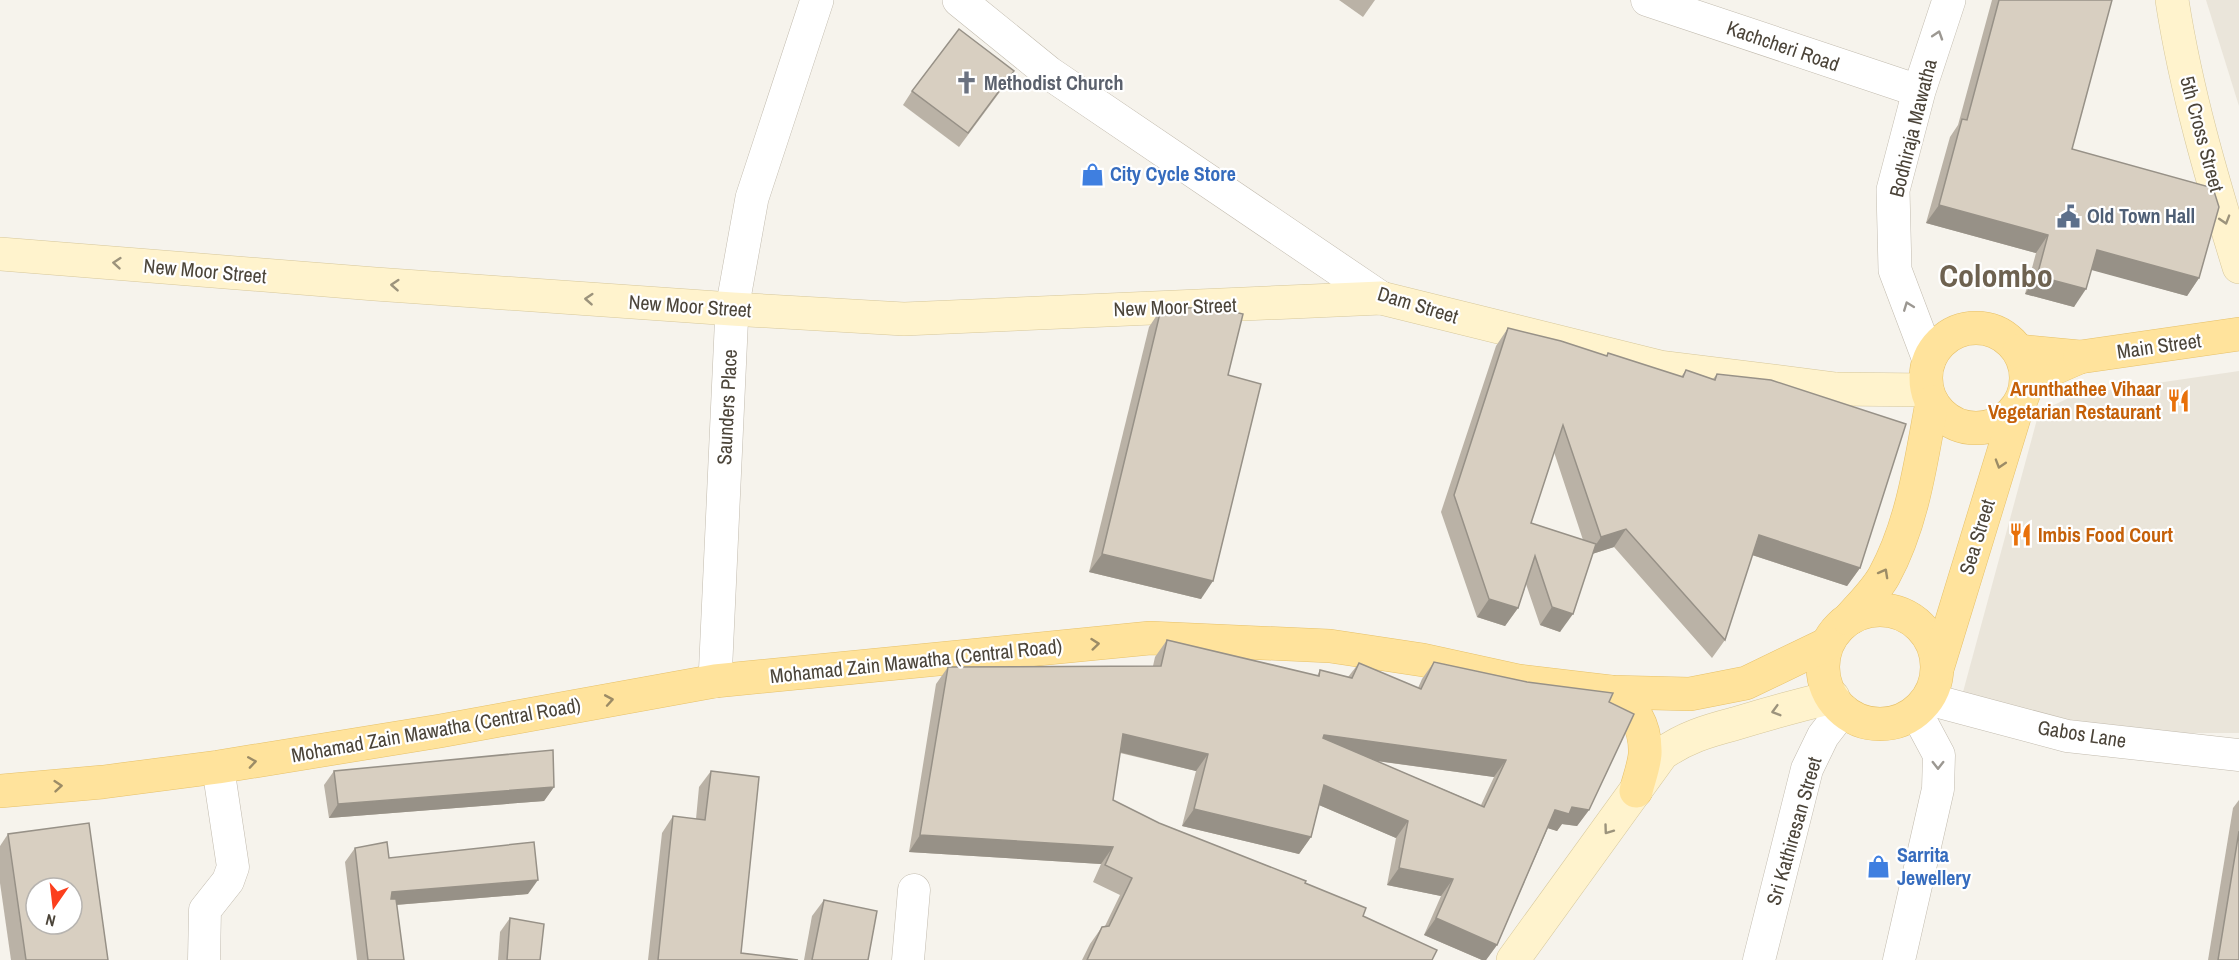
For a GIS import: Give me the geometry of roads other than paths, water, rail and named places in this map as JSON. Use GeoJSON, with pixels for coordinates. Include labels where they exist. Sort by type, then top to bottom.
{"type":"FeatureCollection","features":[{"type":"Feature","properties":{"kind":"main road","name":"5th Cross Street"},"geometry":{"type":"LineString","coordinates":[[2172,0],[2185,70],[2214,185],[2239,267]]}},
{"type":"Feature","properties":{"kind":"main road","name":"New Moor Street"},"geometry":{"type":"LineString","coordinates":[[0,254],[375,284],[904,319],[1381,298]]}},
{"type":"Feature","properties":{"kind":"main road","name":"Dam Street"},"geometry":{"type":"LineString","coordinates":[[1381,298],[1660,367],[1836,389],[1929,384]]}},
{"type":"Feature","properties":{"kind":"main road"},"geometry":{"type":"LineString","coordinates":[[1849,619],[1864,612],[1881,610],[1899,613],[1914,621],[1927,633],[1935,649],[1938,666],[1936,683],[1922,705],[1900,720],[1884,724],[1868,723],[1852,717],[1838,703],[1824,677],[1823,660],[1827,644],[1836,630],[1849,619],[1883,578],[1902,538],[1914,495],[1929,384],[1937,346],[1948,336],[1963,329],[1979,328],[1995,331],[2008,339],[2021,380],[2006,418],[1994,425],[1980,428],[1965,427],[1948,420],[1929,384]]}},
{"type":"Feature","properties":{"kind":"main road","name":"Main Street"},"geometry":{"type":"LineString","coordinates":[[2021,380],[2080,357],[2239,334]]}},
{"type":"Feature","properties":{"kind":"main road","name":"Sea Street"},"geometry":{"type":"LineString","coordinates":[[1938,666],[2021,380]]}},
{"type":"Feature","properties":{"kind":"main road","name":"Mohamad Zain Mawatha (Central Road)"},"geometry":{"type":"LineString","coordinates":[[0,791],[103,782],[218,767],[440,731],[715,681],[1150,638],[1330,646],[1423,660],[1519,681],[1611,692],[1689,694],[1746,683],[1827,644]]}},
{"type":"Feature","properties":{"kind":"main road"},"geometry":{"type":"LineString","coordinates":[[1611,692],[1632,707],[1641,726],[1645,754],[1636,791]]}},
{"type":"Feature","properties":{"kind":"main road"},"geometry":{"type":"LineString","coordinates":[[1513,960],[1662,754],[1678,742],[1778,710],[1838,703]]}},
{"type":"Feature","properties":{"kind":"street","name":"Saunders Place"},"geometry":{"type":"LineString","coordinates":[[715,681],[732,309],[752,198],[817,0]]}},
{"type":"Feature","properties":{"kind":"street","name":"Dam Street"},"geometry":{"type":"LineString","coordinates":[[959,0],[1049,73],[1381,298]]}},
{"type":"Feature","properties":{"kind":"street","name":"Kachcheri Road"},"geometry":{"type":"LineString","coordinates":[[1647,0],[1919,91]]}},
{"type":"Feature","properties":{"kind":"street","name":"Bodhiraja Mawatha"},"geometry":{"type":"LineString","coordinates":[[1929,384],[1895,270],[1893,190],[1919,91],[1950,0]]}},
{"type":"Feature","properties":{"kind":"street","name":"Sri Kathiresan Street"},"geometry":{"type":"LineString","coordinates":[[1759,960],[1807,769],[1838,703]]}},
{"type":"Feature","properties":{"kind":"street","name":"Gabos Lane"},"geometry":{"type":"LineString","coordinates":[[1922,705],[2067,736],[2239,755]]}},
{"type":"Feature","properties":{"kind":"street"},"geometry":{"type":"LineString","coordinates":[[1899,960],[1938,789],[1939,755],[1922,705]]}},
{"type":"Feature","properties":{"kind":"street"},"geometry":{"type":"LineString","coordinates":[[204,960],[205,910],[228,881],[233,867],[218,767]]}},
{"type":"Feature","properties":{"kind":"street"},"geometry":{"type":"LineString","coordinates":[[908,960],[914,890]]}},
{"type":"Feature","properties":{"kind":"place","name":"Methodist Church"},"geometry":{"type":"Point","coordinates":[966,83]}},
{"type":"Feature","properties":{"kind":"place","name":"City Cycle Store"},"geometry":{"type":"Point","coordinates":[1092,174]}},
{"type":"Feature","properties":{"kind":"place","name":"Old Town Hall"},"geometry":{"type":"Point","coordinates":[2069,216]}},
{"type":"Feature","properties":{"kind":"place","name":"Arunthathee Vihaar Vegetarian Restaurant"},"geometry":{"type":"Point","coordinates":[2179,401]}},
{"type":"Feature","properties":{"kind":"place","name":"Imbis Food Court"},"geometry":{"type":"Point","coordinates":[2020,535]}},
{"type":"Feature","properties":{"kind":"place","name":"Sarrita Jewellery"},"geometry":{"type":"Point","coordinates":[1879,866]}},
{"type":"Feature","properties":{"kind":"district","name":"Colombo"},"geometry":{"type":"Point","coordinates":[1996,276]}}]}
